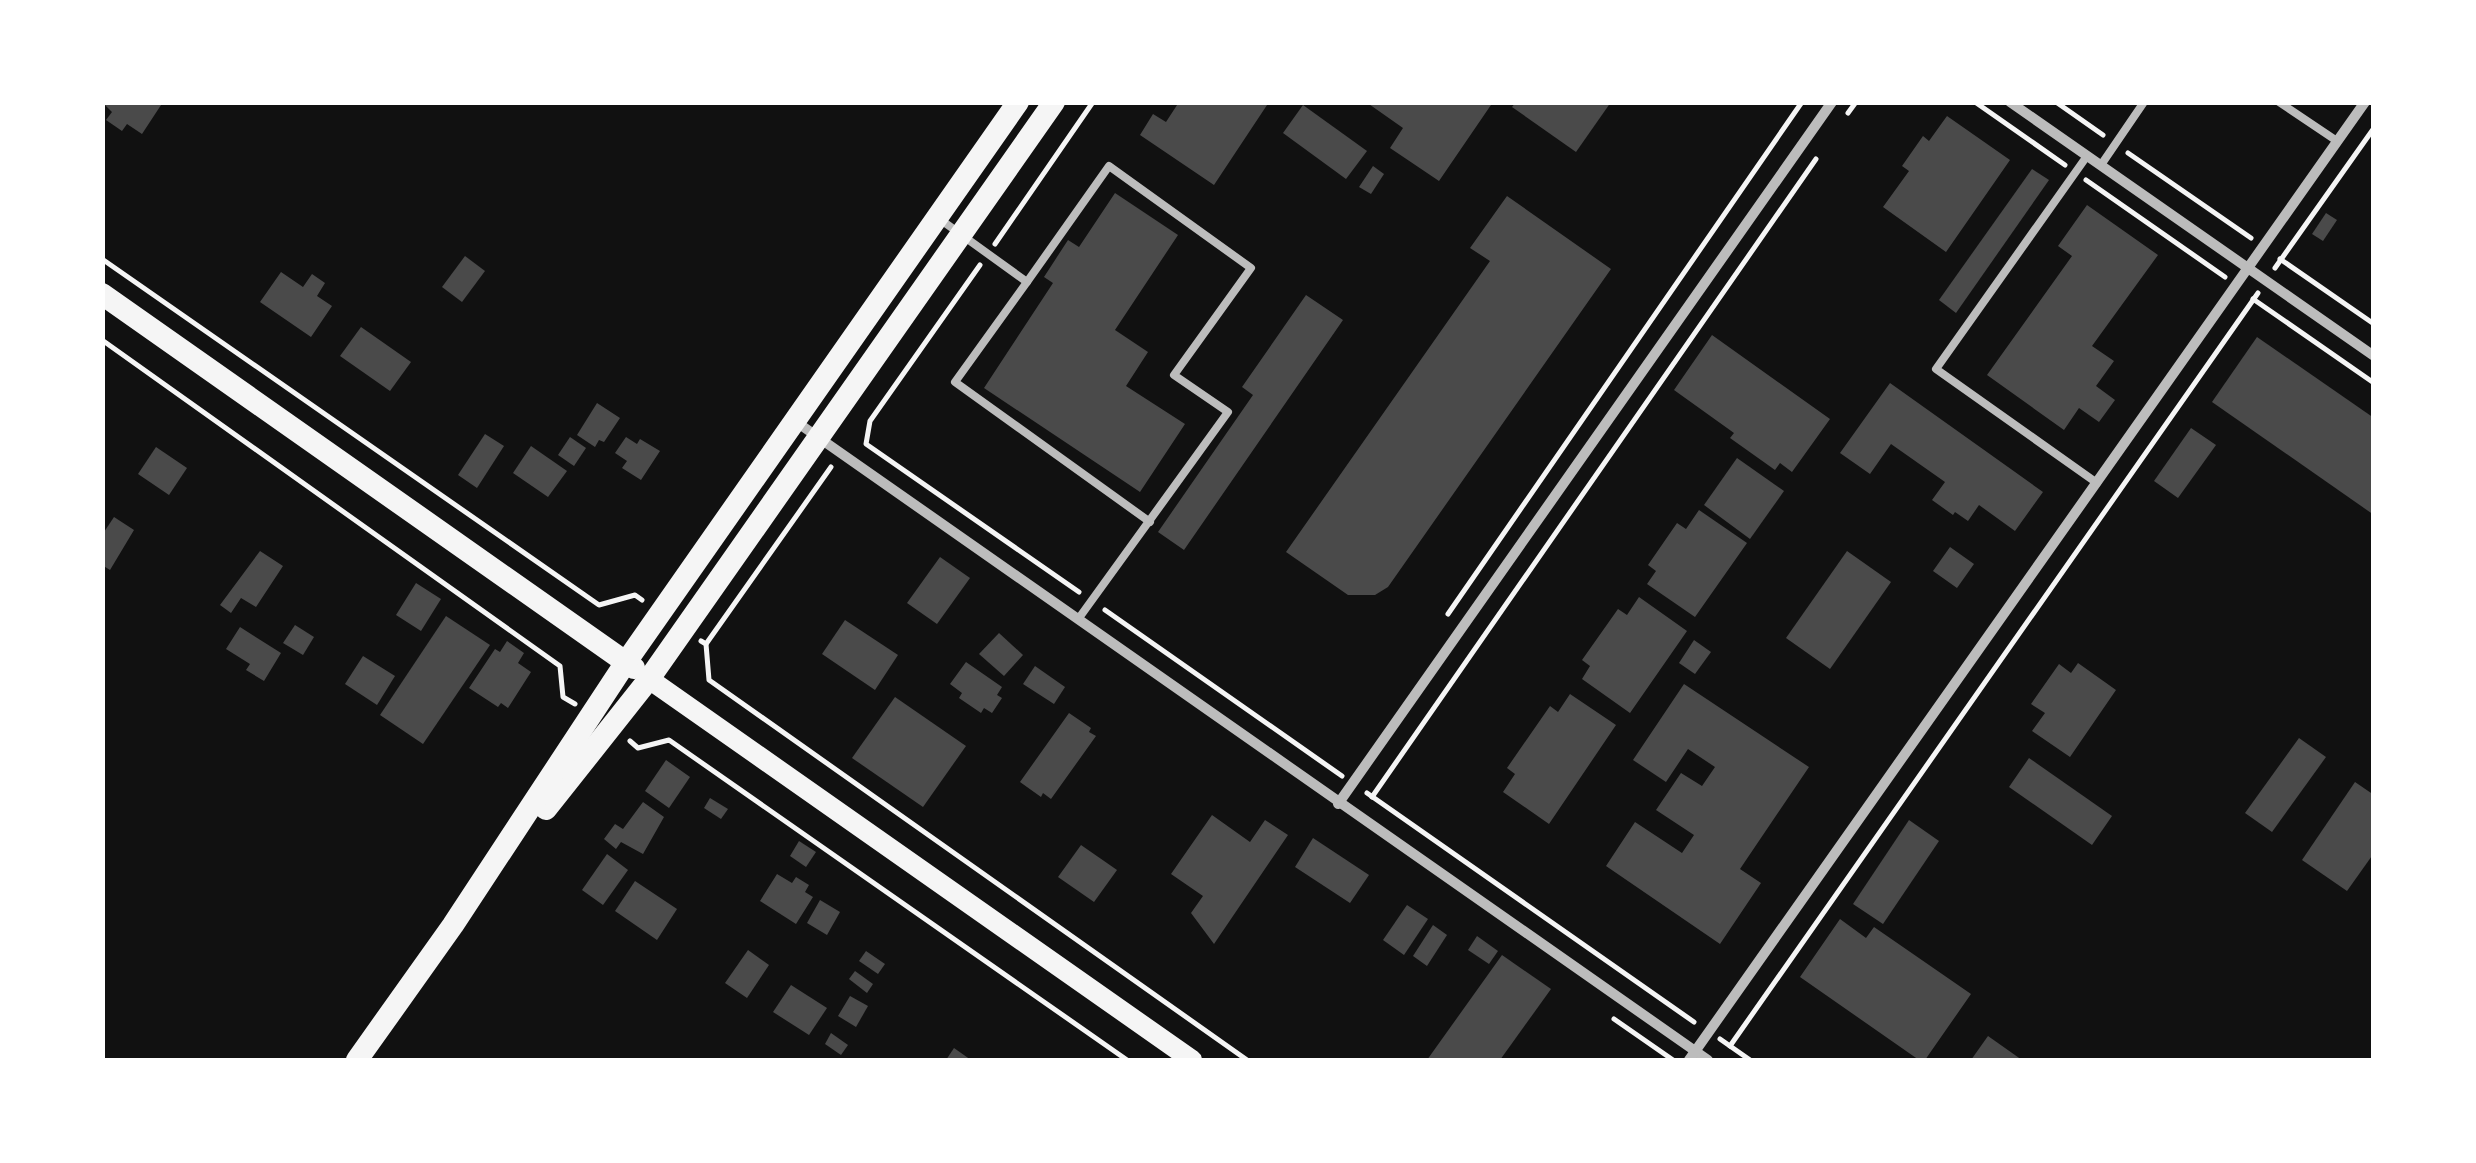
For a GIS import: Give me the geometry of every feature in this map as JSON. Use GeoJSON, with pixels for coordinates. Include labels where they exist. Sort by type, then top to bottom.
{"type":"FeatureCollection","features":[{"type":"Feature","properties":{"kind":"main road"},"geometry":{"type":"LineString","coordinates":[[358,1060],[453,925],[626,662],[1018,102]]}},
{"type":"Feature","properties":{"kind":"main road"},"geometry":{"type":"LineString","coordinates":[[453,925],[649,679],[1054,102]]}},
{"type":"Feature","properties":{"kind":"main road"},"geometry":{"type":"LineString","coordinates":[[102,294],[1192,1060]]}},
{"type":"Feature","properties":{"kind":"street"},"geometry":{"type":"LineString","coordinates":[[1338,804],[1832,102]]}},
{"type":"Feature","properties":{"kind":"street"},"geometry":{"type":"LineString","coordinates":[[2010,102],[2374,356]]}},
{"type":"Feature","properties":{"kind":"street"},"geometry":{"type":"LineString","coordinates":[[1692,1056],[2365,102]]}},
{"type":"Feature","properties":{"kind":"street"},"geometry":{"type":"LineString","coordinates":[[794,421],[1078,618],[1692,1056],[1708,1060]]}},
{"type":"Feature","properties":{"kind":"lane"},"geometry":{"type":"LineString","coordinates":[[2100,166],[2144,102]]}},
{"type":"Feature","properties":{"kind":"lane"},"geometry":{"type":"LineString","coordinates":[[2279,102],[2338,141]]}},
{"type":"Feature","properties":{"kind":"lane"},"geometry":{"type":"LineString","coordinates":[[2087,156],[1936,369],[2097,483]]}},
{"type":"Feature","properties":{"kind":"lane"},"geometry":{"type":"LineString","coordinates":[[1078,618],[1150,522],[1228,412],[1174,375],[1251,268],[1109,166],[956,382],[1150,522]]}},
{"type":"Feature","properties":{"kind":"lane"},"geometry":{"type":"LineString","coordinates":[[937,218],[1027,282]]}},
{"type":"Feature","properties":{"kind":"path"},"geometry":{"type":"LineString","coordinates":[[1093,102],[870,421],[866,444],[1750,1060]]}},
{"type":"Feature","properties":{"kind":"path"},"geometry":{"type":"LineString","coordinates":[[1439,626],[1802,102]]}},
{"type":"Feature","properties":{"kind":"path"},"geometry":{"type":"LineString","coordinates":[[1844,119],[1856,102]]}},
{"type":"Feature","properties":{"kind":"path"},"geometry":{"type":"LineString","coordinates":[[1975,102],[2374,384]]}},
{"type":"Feature","properties":{"kind":"path"},"geometry":{"type":"LineString","coordinates":[[2056,102],[2374,324]]}},
{"type":"Feature","properties":{"kind":"path"},"geometry":{"type":"LineString","coordinates":[[1730,1046],[2374,128]]}},
{"type":"Feature","properties":{"kind":"path"},"geometry":{"type":"LineString","coordinates":[[1372,797],[1822,151]]}},
{"type":"Feature","properties":{"kind":"path"},"geometry":{"type":"LineString","coordinates":[[706,644],[833,464]]}},
{"type":"Feature","properties":{"kind":"path"},"geometry":{"type":"LineString","coordinates":[[1606,1012],[1673,1060]]}},
{"type":"Feature","properties":{"kind":"building"},"geometry":{"type":"Polygon","coordinates":[[[102,102],[163,102],[142,134],[127,124],[122,131],[106,120],[112,112],[102,102]]]}},
{"type":"Feature","properties":{"kind":"building"},"geometry":{"type":"Polygon","coordinates":[[[1179,102],[1269,102],[1214,185],[1140,135],[1153,114],[1166,122],[1179,102]]]}},
{"type":"Feature","properties":{"kind":"building"},"geometry":{"type":"Polygon","coordinates":[[[1366,102],[1493,102],[1439,181],[1390,148],[1403,128],[1366,102]]]}},
{"type":"Feature","properties":{"kind":"building"},"geometry":{"type":"Polygon","coordinates":[[[1516,102],[1611,102],[1576,152],[1512,107],[1516,102]]]}},
{"type":"Feature","properties":{"kind":"building"},"geometry":{"type":"Polygon","coordinates":[[[1303,105],[1367,151],[1346,179],[1283,133],[1303,105]]]}},
{"type":"Feature","properties":{"kind":"building"},"geometry":{"type":"Polygon","coordinates":[[[1947,116],[2010,160],[1946,252],[1883,207],[1909,171],[1902,166],[1923,136],[1929,141],[1947,116]]]}},
{"type":"Feature","properties":{"kind":"building"},"geometry":{"type":"Polygon","coordinates":[[[1373,166],[1384,174],[1371,194],[1359,187],[1373,166]]]}},
{"type":"Feature","properties":{"kind":"building"},"geometry":{"type":"Polygon","coordinates":[[[2032,169],[2049,180],[1956,313],[1939,300],[2032,169]]]}},
{"type":"Feature","properties":{"kind":"building"},"geometry":{"type":"Polygon","coordinates":[[[1115,193],[1178,235],[1115,330],[1148,352],[1126,386],[1185,424],[1140,492],[984,388],[1053,283],[1044,277],[1068,240],[1079,247],[1115,193]]]}},
{"type":"Feature","properties":{"kind":"building"},"geometry":{"type":"Polygon","coordinates":[[[1507,196],[1611,269],[1388,587],[1375,595],[1348,595],[1286,552],[1490,261],[1470,248],[1507,196]]]}},
{"type":"Feature","properties":{"kind":"building"},"geometry":{"type":"Polygon","coordinates":[[[2087,205],[2158,255],[2092,346],[2114,361],[2096,386],[2115,400],[2099,422],[2079,408],[2064,430],[1987,375],[2072,256],[2058,246],[2087,205]]]}},
{"type":"Feature","properties":{"kind":"building"},"geometry":{"type":"Polygon","coordinates":[[[2326,213],[2337,220],[2323,241],[2312,234],[2326,213]]]}},
{"type":"Feature","properties":{"kind":"building"},"geometry":{"type":"Polygon","coordinates":[[[465,256],[485,271],[462,302],[442,287],[465,256]]]}},
{"type":"Feature","properties":{"kind":"building"},"geometry":{"type":"Polygon","coordinates":[[[281,272],[303,287],[312,274],[325,283],[317,296],[332,306],[311,337],[260,302],[281,272]]]}},
{"type":"Feature","properties":{"kind":"building"},"geometry":{"type":"Polygon","coordinates":[[[1306,295],[1343,320],[1184,550],[1158,532],[1253,395],[1242,387],[1306,295]]]}},
{"type":"Feature","properties":{"kind":"building"},"geometry":{"type":"Polygon","coordinates":[[[361,327],[411,362],[390,391],[340,356],[361,327]]]}},
{"type":"Feature","properties":{"kind":"building"},"geometry":{"type":"Polygon","coordinates":[[[1712,335],[1830,419],[1792,472],[1780,463],[1775,470],[1730,438],[1734,433],[1674,390],[1712,335]]]}},
{"type":"Feature","properties":{"kind":"building"},"geometry":{"type":"Polygon","coordinates":[[[2257,337],[2374,418],[2374,515],[2212,402],[2257,337]]]}},
{"type":"Feature","properties":{"kind":"building"},"geometry":{"type":"Polygon","coordinates":[[[1890,383],[2043,492],[2015,531],[1979,505],[1968,521],[1955,512],[1953,515],[1932,500],[1945,482],[1891,444],[1870,474],[1840,453],[1890,383]]]}},
{"type":"Feature","properties":{"kind":"building"},"geometry":{"type":"Polygon","coordinates":[[[597,403],[620,418],[604,442],[599,440],[595,447],[577,435],[597,403]]]}},
{"type":"Feature","properties":{"kind":"building"},"geometry":{"type":"Polygon","coordinates":[[[2191,428],[2216,445],[2178,498],[2154,481],[2191,428]]]}},
{"type":"Feature","properties":{"kind":"building"},"geometry":{"type":"Polygon","coordinates":[[[485,434],[504,446],[477,488],[458,475],[485,434]]]}},
{"type":"Feature","properties":{"kind":"building"},"geometry":{"type":"Polygon","coordinates":[[[570,437],[586,448],[574,466],[558,455],[570,437]]]}},
{"type":"Feature","properties":{"kind":"building"},"geometry":{"type":"Polygon","coordinates":[[[626,437],[637,444],[640,439],[660,451],[641,480],[622,468],[627,461],[615,453],[626,437]]]}},
{"type":"Feature","properties":{"kind":"building"},"geometry":{"type":"Polygon","coordinates":[[[531,446],[567,471],[548,497],[513,473],[531,446]]]}},
{"type":"Feature","properties":{"kind":"building"},"geometry":{"type":"Polygon","coordinates":[[[156,447],[187,468],[169,495],[138,474],[156,447]]]}},
{"type":"Feature","properties":{"kind":"building"},"geometry":{"type":"Polygon","coordinates":[[[1737,458],[1784,491],[1750,539],[1704,505],[1737,458]]]}},
{"type":"Feature","properties":{"kind":"building"},"geometry":{"type":"Polygon","coordinates":[[[1699,510],[1747,543],[1695,617],[1647,584],[1656,571],[1648,565],[1677,523],[1686,529],[1699,510]]]}},
{"type":"Feature","properties":{"kind":"building"},"geometry":{"type":"Polygon","coordinates":[[[114,517],[134,530],[110,570],[102,565],[102,535],[114,517]]]}},
{"type":"Feature","properties":{"kind":"building"},"geometry":{"type":"Polygon","coordinates":[[[1950,547],[1974,564],[1957,588],[1933,571],[1950,547]]]}},
{"type":"Feature","properties":{"kind":"building"},"geometry":{"type":"Polygon","coordinates":[[[260,551],[283,566],[256,607],[241,598],[231,613],[220,605],[260,551]]]}},
{"type":"Feature","properties":{"kind":"building"},"geometry":{"type":"Polygon","coordinates":[[[1847,551],[1891,582],[1830,669],[1786,638],[1847,551]]]}},
{"type":"Feature","properties":{"kind":"building"},"geometry":{"type":"Polygon","coordinates":[[[940,557],[970,578],[937,624],[907,603],[940,557]]]}},
{"type":"Feature","properties":{"kind":"building"},"geometry":{"type":"Polygon","coordinates":[[[416,583],[441,599],[421,631],[396,615],[416,583]]]}},
{"type":"Feature","properties":{"kind":"building"},"geometry":{"type":"Polygon","coordinates":[[[1639,597],[1687,631],[1630,713],[1582,679],[1590,666],[1582,660],[1618,609],[1627,615],[1639,597]]]}},
{"type":"Feature","properties":{"kind":"building"},"geometry":{"type":"Polygon","coordinates":[[[446,616],[490,645],[423,744],[380,715],[446,616]]]}},
{"type":"Feature","properties":{"kind":"building"},"geometry":{"type":"Polygon","coordinates":[[[845,620],[898,655],[875,690],[822,654],[845,620]]]}},
{"type":"Feature","properties":{"kind":"building"},"geometry":{"type":"Polygon","coordinates":[[[295,625],[314,637],[303,655],[283,643],[295,625]]]}},
{"type":"Feature","properties":{"kind":"building"},"geometry":{"type":"Polygon","coordinates":[[[240,627],[281,653],[264,681],[246,670],[250,664],[226,649],[240,627]]]}},
{"type":"Feature","properties":{"kind":"building"},"geometry":{"type":"Polygon","coordinates":[[[999,633],[1023,655],[1004,676],[979,654],[999,633]]]}},
{"type":"Feature","properties":{"kind":"building"},"geometry":{"type":"Polygon","coordinates":[[[1694,640],[1711,652],[1695,674],[1679,663],[1694,640]]]}},
{"type":"Feature","properties":{"kind":"building"},"geometry":{"type":"Polygon","coordinates":[[[507,641],[524,653],[518,663],[531,672],[508,708],[501,703],[498,707],[469,688],[495,649],[500,652],[507,641]]]}},
{"type":"Feature","properties":{"kind":"building"},"geometry":{"type":"Polygon","coordinates":[[[363,656],[395,676],[377,705],[345,684],[363,656]]]}},
{"type":"Feature","properties":{"kind":"building"},"geometry":{"type":"Polygon","coordinates":[[[966,662],[1002,687],[997,695],[1002,698],[992,713],[984,708],[981,713],[959,698],[962,693],[950,684],[966,662]]]}},
{"type":"Feature","properties":{"kind":"building"},"geometry":{"type":"Polygon","coordinates":[[[2078,663],[2116,690],[2070,757],[2032,731],[2045,713],[2031,704],[2059,664],[2071,673],[2078,663]]]}},
{"type":"Feature","properties":{"kind":"building"},"geometry":{"type":"Polygon","coordinates":[[[1035,666],[1065,687],[1054,704],[1023,684],[1035,666]]]}},
{"type":"Feature","properties":{"kind":"building"},"geometry":{"type":"Polygon","coordinates":[[[1684,684],[1809,767],[1740,869],[1761,883],[1720,944],[1606,866],[1635,822],[1682,853],[1694,835],[1656,810],[1681,773],[1702,786],[1715,767],[1688,749],[1666,782],[1633,760],[1684,684]]]}},
{"type":"Feature","properties":{"kind":"building"},"geometry":{"type":"Polygon","coordinates":[[[1570,694],[1616,725],[1549,824],[1503,792],[1515,774],[1507,768],[1550,706],[1558,712],[1570,694]]]}},
{"type":"Feature","properties":{"kind":"building"},"geometry":{"type":"Polygon","coordinates":[[[895,697],[966,746],[923,807],[852,758],[895,697]]]}},
{"type":"Feature","properties":{"kind":"building"},"geometry":{"type":"Polygon","coordinates":[[[1069,713],[1096,736],[1051,799],[1043,793],[1041,797],[1020,782],[1069,713]]]}},
{"type":"Feature","properties":{"kind":"building"},"geometry":{"type":"Polygon","coordinates":[[[2299,738],[2326,757],[2272,832],[2245,813],[2299,738]]]}},
{"type":"Feature","properties":{"kind":"building"},"geometry":{"type":"Polygon","coordinates":[[[2029,758],[2112,816],[2092,845],[2009,787],[2029,758]]]}},
{"type":"Feature","properties":{"kind":"building"},"geometry":{"type":"Polygon","coordinates":[[[666,760],[690,777],[669,808],[645,791],[666,760]]]}},
{"type":"Feature","properties":{"kind":"building"},"geometry":{"type":"Polygon","coordinates":[[[2355,782],[2374,795],[2374,853],[2347,891],[2302,860],[2355,782]]]}},
{"type":"Feature","properties":{"kind":"building"},"geometry":{"type":"Polygon","coordinates":[[[710,798],[728,809],[721,819],[704,808],[710,798]]]}},
{"type":"Feature","properties":{"kind":"building"},"geometry":{"type":"Polygon","coordinates":[[[643,802],[664,817],[643,854],[621,842],[616,849],[604,839],[615,824],[623,829],[643,802]]]}},
{"type":"Feature","properties":{"kind":"building"},"geometry":{"type":"Polygon","coordinates":[[[1212,815],[1250,842],[1265,820],[1288,835],[1214,944],[1191,913],[1203,896],[1171,874],[1212,815]]]}},
{"type":"Feature","properties":{"kind":"building"},"geometry":{"type":"Polygon","coordinates":[[[1909,820],[1939,841],[1883,924],[1853,904],[1909,820]]]}},
{"type":"Feature","properties":{"kind":"building"},"geometry":{"type":"Polygon","coordinates":[[[1313,838],[1369,875],[1350,903],[1295,867],[1313,838]]]}},
{"type":"Feature","properties":{"kind":"building"},"geometry":{"type":"Polygon","coordinates":[[[799,841],[816,852],[806,867],[790,856],[799,841]]]}},
{"type":"Feature","properties":{"kind":"building"},"geometry":{"type":"Polygon","coordinates":[[[1081,845],[1117,870],[1094,902],[1058,877],[1081,845]]]}},
{"type":"Feature","properties":{"kind":"building"},"geometry":{"type":"Polygon","coordinates":[[[607,854],[628,870],[603,905],[582,890],[607,854]]]}},
{"type":"Feature","properties":{"kind":"building"},"geometry":{"type":"Polygon","coordinates":[[[777,874],[792,883],[796,877],[809,885],[805,892],[813,897],[796,924],[760,901],[777,874]]]}},
{"type":"Feature","properties":{"kind":"building"},"geometry":{"type":"Polygon","coordinates":[[[635,881],[677,909],[657,940],[615,911],[635,881]]]}},
{"type":"Feature","properties":{"kind":"building"},"geometry":{"type":"Polygon","coordinates":[[[820,900],[840,912],[827,935],[807,923],[820,900]]]}},
{"type":"Feature","properties":{"kind":"building"},"geometry":{"type":"Polygon","coordinates":[[[1407,905],[1428,919],[1404,955],[1383,940],[1407,905]]]}},
{"type":"Feature","properties":{"kind":"building"},"geometry":{"type":"Polygon","coordinates":[[[1840,919],[1866,938],[1874,927],[1971,994],[1925,1060],[1919,1060],[1800,977],[1840,919]]]}},
{"type":"Feature","properties":{"kind":"building"},"geometry":{"type":"Polygon","coordinates":[[[1433,925],[1447,935],[1427,966],[1413,956],[1433,925]]]}},
{"type":"Feature","properties":{"kind":"building"},"geometry":{"type":"Polygon","coordinates":[[[1477,936],[1498,951],[1489,964],[1468,950],[1477,936]]]}},
{"type":"Feature","properties":{"kind":"building"},"geometry":{"type":"Polygon","coordinates":[[[748,950],[769,965],[747,998],[725,983],[748,950]]]}},
{"type":"Feature","properties":{"kind":"building"},"geometry":{"type":"Polygon","coordinates":[[[866,951],[885,964],[878,974],[859,961],[866,951]]]}},
{"type":"Feature","properties":{"kind":"building"},"geometry":{"type":"Polygon","coordinates":[[[1502,955],[1551,989],[1500,1060],[1427,1060],[1502,955]]]}},
{"type":"Feature","properties":{"kind":"building"},"geometry":{"type":"Polygon","coordinates":[[[855,971],[873,984],[867,993],[849,979],[855,971]]]}},
{"type":"Feature","properties":{"kind":"building"},"geometry":{"type":"Polygon","coordinates":[[[791,985],[827,1008],[809,1035],[773,1012],[791,985]]]}},
{"type":"Feature","properties":{"kind":"building"},"geometry":{"type":"Polygon","coordinates":[[[850,996],[868,1006],[856,1027],[838,1016],[850,996]]]}},
{"type":"Feature","properties":{"kind":"building"},"geometry":{"type":"Polygon","coordinates":[[[831,1033],[848,1045],[841,1055],[825,1044],[831,1033]]]}},
{"type":"Feature","properties":{"kind":"building"},"geometry":{"type":"Polygon","coordinates":[[[1988,1036],[2022,1060],[1971,1060],[1988,1036]]]}},
{"type":"Feature","properties":{"kind":"building"},"geometry":{"type":"Polygon","coordinates":[[[954,1048],[971,1060],[946,1060],[954,1048]]]}}]}
